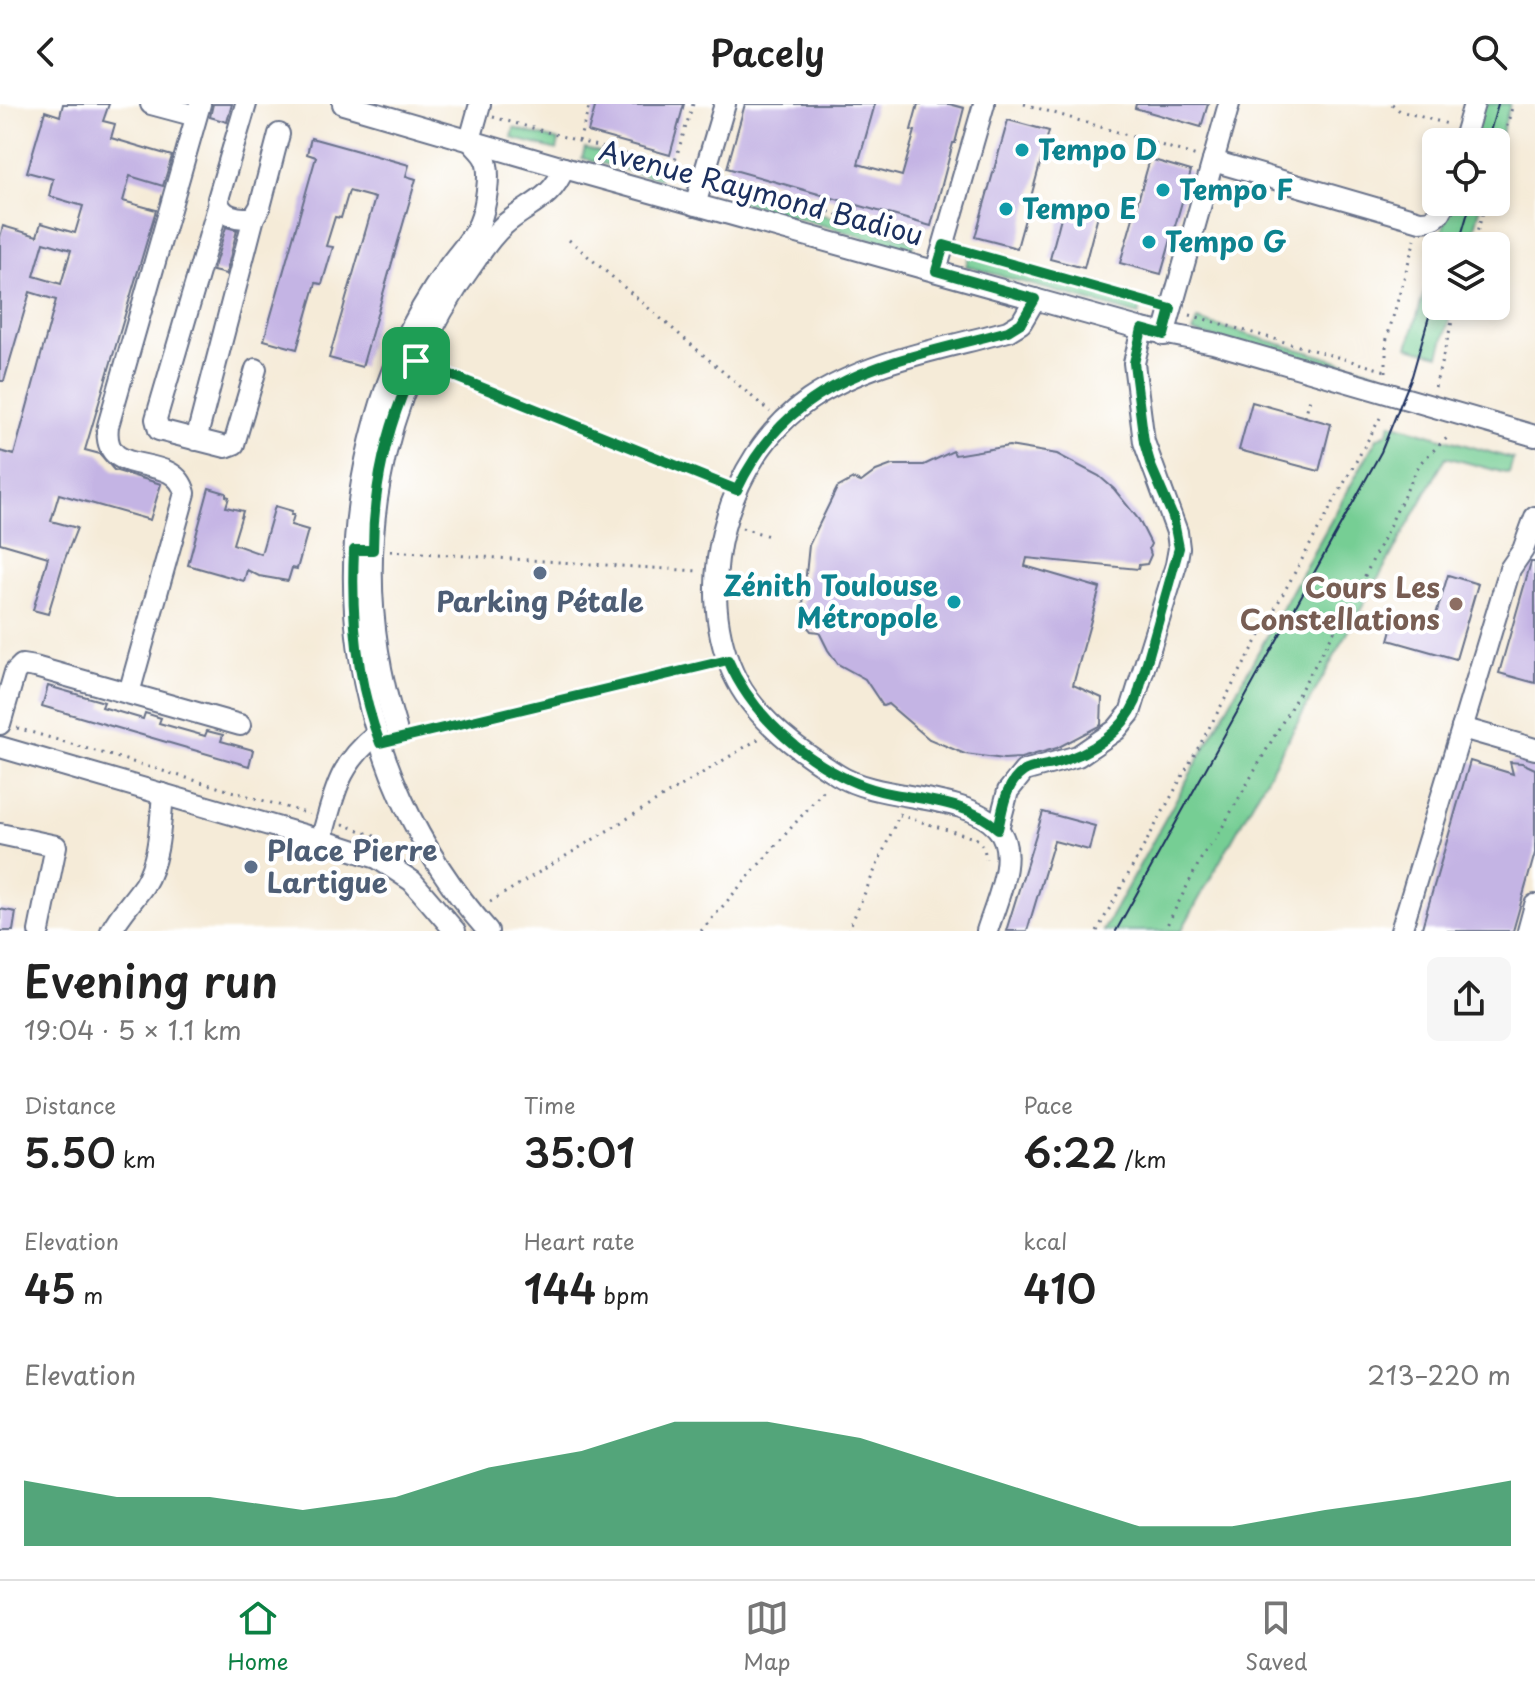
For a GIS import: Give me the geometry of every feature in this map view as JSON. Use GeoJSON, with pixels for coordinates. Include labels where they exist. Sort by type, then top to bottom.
{"type":"FeatureCollection","features":[{"type":"Feature","properties":{"kind":"street"},"geometry":{"type":"LineString","coordinates":[[129,693],[185,493],[178,477],[119,458],[109,449],[106,440],[198,110],[151,104]]}},
{"type":"Feature","properties":{"kind":"street"},"geometry":{"type":"LineString","coordinates":[[246,104],[156,419],[159,430],[226,447],[234,444],[256,369]]}},
{"type":"Feature","properties":{"kind":"street","name":"Avenue Raymond Badiou"},"geometry":{"type":"LineString","coordinates":[[343,104],[1164,335],[1211,353],[1363,397],[1420,417],[1442,420],[1535,446]]}},
{"type":"Feature","properties":{"kind":"street"},"geometry":{"type":"LineString","coordinates":[[695,205],[725,104]]}},
{"type":"Feature","properties":{"kind":"street"},"geometry":{"type":"LineString","coordinates":[[936,271],[984,104]]}},
{"type":"Feature","properties":{"kind":"street"},"geometry":{"type":"LineString","coordinates":[[1164,335],[1229,104]]}},
{"type":"Feature","properties":{"kind":"street"},"geometry":{"type":"LineString","coordinates":[[1467,128],[1474,104]]}},
{"type":"Feature","properties":{"kind":"street"},"geometry":{"type":"LineString","coordinates":[[478,108],[470,140],[486,160],[486,199],[478,226],[446,271],[403,346],[373,426],[362,471],[353,586],[358,650],[368,706],[384,735],[417,827],[488,931]]}},
{"type":"Feature","properties":{"kind":"street"},"geometry":{"type":"LineString","coordinates":[[196,440],[254,217],[260,207],[279,134]]}},
{"type":"Feature","properties":{"kind":"street"},"geometry":{"type":"LineString","coordinates":[[1213,161],[1420,221],[1431,221],[1438,216]]}},
{"type":"Feature","properties":{"kind":"street"},"geometry":{"type":"LineString","coordinates":[[321,840],[337,784],[348,761],[384,735],[387,698],[376,645],[372,594],[373,515],[382,461],[402,395],[448,299],[488,243],[516,216],[551,193],[564,168]]}},
{"type":"Feature","properties":{"kind":"street"},"geometry":{"type":"LineString","coordinates":[[218,207],[224,213],[254,217]]}},
{"type":"Feature","properties":{"kind":"street"},"geometry":{"type":"LineString","coordinates":[[987,931],[1007,857],[1004,837],[998,829],[979,816],[939,801],[903,805],[861,786],[837,774],[776,728],[744,692],[728,660],[719,624],[717,572],[726,523],[737,490],[760,448],[782,422],[810,399],[876,367],[1008,331],[1021,323],[1035,299]]}},
{"type":"Feature","properties":{"kind":"street"},"geometry":{"type":"LineString","coordinates":[[998,829],[1008,791],[1024,771],[1078,756],[1116,730],[1130,713],[1176,565],[1179,548],[1177,532],[1144,442],[1134,363],[1142,329]]}},
{"type":"Feature","properties":{"kind":"street","name":"Avenue Raymond Badiou"},"geometry":{"type":"LineString","coordinates":[[1164,335],[1213,343],[1535,436]]}},
{"type":"Feature","properties":{"kind":"street"},"geometry":{"type":"LineString","coordinates":[[1401,931],[1510,569],[1523,550],[1535,517]]}},
{"type":"Feature","properties":{"kind":"street"},"geometry":{"type":"LineString","coordinates":[[0,724],[15,672],[22,665],[240,725]]}},
{"type":"Feature","properties":{"kind":"street"},"geometry":{"type":"LineString","coordinates":[[1462,728],[1535,749]]}},
{"type":"Feature","properties":{"kind":"street"},"geometry":{"type":"LineString","coordinates":[[0,747],[377,858],[420,890],[455,931]]}},
{"type":"Feature","properties":{"kind":"street"},"geometry":{"type":"LineString","coordinates":[[111,931],[151,870],[158,844],[163,794]]}},
{"type":"Feature","properties":{"kind":"street"},"geometry":{"type":"LineString","coordinates":[[0,834],[56,846],[39,931]]}},
{"type":"Feature","properties":{"kind":"street"},"geometry":{"type":"LineString","coordinates":[[1528,931],[1535,905]]}},
{"type":"Feature","properties":{"kind":"path"},"geometry":{"type":"LineString","coordinates":[[579,141],[590,104]]}},
{"type":"Feature","properties":{"kind":"path"},"geometry":{"type":"LineString","coordinates":[[673,167],[693,104]]}},
{"type":"Feature","properties":{"kind":"path"},"geometry":{"type":"LineString","coordinates":[[1024,104],[1213,161]]}},
{"type":"Feature","properties":{"kind":"path"},"geometry":{"type":"LineString","coordinates":[[1392,104],[1400,111],[1440,122]]}},
{"type":"Feature","properties":{"kind":"path"},"geometry":{"type":"LineString","coordinates":[[1506,128],[1513,104]]}},
{"type":"Feature","properties":{"kind":"path"},"geometry":{"type":"LineString","coordinates":[[478,108],[579,141],[1386,371]]}},
{"type":"Feature","properties":{"kind":"path"},"geometry":{"type":"LineString","coordinates":[[1388,379],[1386,342],[1422,214]]}},
{"type":"Feature","properties":{"kind":"path"},"geometry":{"type":"LineString","coordinates":[[569,240],[782,422]]}},
{"type":"Feature","properties":{"kind":"path"},"geometry":{"type":"LineString","coordinates":[[1440,396],[1434,384],[1452,320]]}},
{"type":"Feature","properties":{"kind":"path"},"geometry":{"type":"LineString","coordinates":[[416,361],[737,490]]}},
{"type":"Feature","properties":{"kind":"path"},"geometry":{"type":"LineString","coordinates":[[1305,417],[1310,398]]}},
{"type":"Feature","properties":{"kind":"path"},"geometry":{"type":"LineString","coordinates":[[1097,931],[1380,418]]}},
{"type":"Feature","properties":{"kind":"path"},"geometry":{"type":"LineString","coordinates":[[1164,931],[1204,853],[1215,840],[1359,588],[1420,463],[1448,437]]}},
{"type":"Feature","properties":{"kind":"path"},"geometry":{"type":"LineString","coordinates":[[726,523],[769,536]]}},
{"type":"Feature","properties":{"kind":"path"},"geometry":{"type":"LineString","coordinates":[[373,550],[717,572]]}},
{"type":"Feature","properties":{"kind":"path"},"geometry":{"type":"LineString","coordinates":[[384,735],[728,660]]}},
{"type":"Feature","properties":{"kind":"path"},"geometry":{"type":"LineString","coordinates":[[0,724],[46,737]]}},
{"type":"Feature","properties":{"kind":"path"},"geometry":{"type":"LineString","coordinates":[[473,913],[776,728]]}},
{"type":"Feature","properties":{"kind":"path"},"geometry":{"type":"LineString","coordinates":[[701,931],[837,774]]}},
{"type":"Feature","properties":{"kind":"path"},"geometry":{"type":"LineString","coordinates":[[848,931],[903,805],[977,839],[984,848],[987,864]]}},
{"type":"Feature","properties":{"kind":"green space"},"geometry":{"type":"Polygon","coordinates":[[[1478,104],[1510,104],[1503,128],[1472,128],[1478,104]]]}},
{"type":"Feature","properties":{"kind":"green space"},"geometry":{"type":"Polygon","coordinates":[[[514,128],[559,141],[557,150],[512,138],[514,128]]]}},
{"type":"Feature","properties":{"kind":"green space"},"geometry":{"type":"Polygon","coordinates":[[[585,148],[662,169],[659,179],[582,158],[585,148]]]}},
{"type":"Feature","properties":{"kind":"green space"},"geometry":{"type":"Polygon","coordinates":[[[741,191],[915,241],[912,251],[738,201],[741,191]]]}},
{"type":"Feature","properties":{"kind":"green space"},"geometry":{"type":"Polygon","coordinates":[[[1447,216],[1478,216],[1474,232],[1442,232],[1447,216]]]}},
{"type":"Feature","properties":{"kind":"green space"},"geometry":{"type":"Polygon","coordinates":[[[969,256],[1142,305],[1139,315],[966,266],[969,256]]]}},
{"type":"Feature","properties":{"kind":"green space"},"geometry":{"type":"Polygon","coordinates":[[[1422,300],[1422,320],[1449,320],[1439,355],[1408,347],[1422,300]]]}},
{"type":"Feature","properties":{"kind":"green space"},"geometry":{"type":"Polygon","coordinates":[[[1197,320],[1381,373],[1379,384],[1193,332],[1197,320]]]}},
{"type":"Feature","properties":{"kind":"green space"},"geometry":{"type":"Polygon","coordinates":[[[1391,423],[1513,459],[1509,474],[1446,457],[1181,931],[1103,931],[1377,438],[1387,433],[1391,423]]]}},
{"type":"Feature","properties":{"kind":"building"},"geometry":{"type":"Polygon","coordinates":[[[63,104],[109,104],[103,121],[115,124],[111,138],[172,156],[163,186],[130,176],[123,201],[156,210],[85,450],[100,454],[114,470],[161,484],[150,520],[59,494],[51,521],[77,528],[48,614],[33,610],[48,557],[0,543],[0,451],[14,455],[56,300],[30,292],[4,381],[0,381],[0,237],[3,226],[37,236],[41,223],[75,233],[83,206],[49,196],[53,179],[27,172],[45,111],[60,116],[63,104]],[[44,242],[34,276],[61,284],[71,250],[44,242]]]}},
{"type":"Feature","properties":{"kind":"building"},"geometry":{"type":"Polygon","coordinates":[[[213,104],[232,104],[227,122],[210,117],[213,104]]]}},
{"type":"Feature","properties":{"kind":"building"},"geometry":{"type":"Polygon","coordinates":[[[596,104],[684,104],[670,155],[588,132],[596,104]]]}},
{"type":"Feature","properties":{"kind":"building"},"geometry":{"type":"Polygon","coordinates":[[[745,104],[875,104],[858,164],[902,176],[915,131],[911,130],[918,104],[949,104],[964,108],[931,226],[727,168],[745,104]]]}},
{"type":"Feature","properties":{"kind":"building"},"geometry":{"type":"Polygon","coordinates":[[[1136,104],[1208,104],[1201,127],[1135,108],[1136,104]]]}},
{"type":"Feature","properties":{"kind":"building"},"geometry":{"type":"Polygon","coordinates":[[[1008,120],[1049,131],[1017,248],[975,237],[1008,120]]]}},
{"type":"Feature","properties":{"kind":"building"},"geometry":{"type":"Polygon","coordinates":[[[311,138],[409,165],[406,176],[416,179],[362,367],[329,358],[375,198],[349,191],[341,218],[335,217],[326,246],[333,247],[322,284],[316,283],[297,349],[264,340],[316,157],[307,154],[311,138]]]}},
{"type":"Feature","properties":{"kind":"building"},"geometry":{"type":"Polygon","coordinates":[[[1150,159],[1191,171],[1161,274],[1120,263],[1150,159]]]}},
{"type":"Feature","properties":{"kind":"building"},"geometry":{"type":"Polygon","coordinates":[[[1065,202],[1099,211],[1084,268],[1050,259],[1065,202]]]}},
{"type":"Feature","properties":{"kind":"building"},"geometry":{"type":"Polygon","coordinates":[[[226,227],[237,230],[226,274],[213,271],[226,227]]]}},
{"type":"Feature","properties":{"kind":"building"},"geometry":{"type":"Polygon","coordinates":[[[1252,402],[1331,424],[1319,471],[1239,450],[1252,402]]]}},
{"type":"Feature","properties":{"kind":"building","name":"Zénith Toulouse Métropole"},"geometry":{"type":"Polygon","coordinates":[[[1009,446],[1057,454],[1099,476],[1139,520],[1151,544],[1151,555],[1147,564],[1139,565],[1138,569],[1027,558],[1025,566],[1100,588],[1073,685],[1102,698],[1101,725],[1057,748],[1021,758],[1004,759],[965,754],[929,739],[888,704],[883,706],[865,679],[838,664],[819,632],[811,631],[806,625],[809,615],[802,614],[809,545],[837,488],[853,479],[861,482],[876,471],[892,465],[924,465],[953,451],[955,455],[1009,446]]]}},
{"type":"Feature","properties":{"kind":"building"},"geometry":{"type":"Polygon","coordinates":[[[209,488],[226,493],[229,497],[226,507],[243,511],[233,544],[261,554],[275,506],[292,511],[291,525],[308,530],[297,569],[292,568],[288,581],[259,576],[247,570],[244,581],[188,565],[209,488]]]}},
{"type":"Feature","properties":{"kind":"building"},"geometry":{"type":"Polygon","coordinates":[[[1531,562],[1535,562],[1535,683],[1499,673],[1531,562]]]}},
{"type":"Feature","properties":{"kind":"building"},"geometry":{"type":"Polygon","coordinates":[[[1448,575],[1478,584],[1456,659],[1389,640],[1397,611],[1434,621],[1448,575]]]}},
{"type":"Feature","properties":{"kind":"building"},"geometry":{"type":"Polygon","coordinates":[[[48,686],[104,702],[102,707],[143,719],[145,713],[161,718],[159,723],[205,736],[207,731],[223,735],[221,741],[253,750],[249,766],[42,706],[48,686]]]}},
{"type":"Feature","properties":{"kind":"building"},"geometry":{"type":"Polygon","coordinates":[[[1470,761],[1513,774],[1510,762],[1535,769],[1535,853],[1513,931],[1421,931],[1470,761]]]}},
{"type":"Feature","properties":{"kind":"building"},"geometry":{"type":"Polygon","coordinates":[[[1043,812],[1095,826],[1089,850],[1054,841],[1027,931],[1006,931],[1043,812]]]}},
{"type":"Feature","properties":{"kind":"building"},"geometry":{"type":"Polygon","coordinates":[[[0,909],[16,912],[13,931],[0,931],[0,909]]]}},
{"type":"Feature","properties":{"kind":"tram line"},"geometry":{"type":"LineString","coordinates":[[1491,128],[1498,104]]}},
{"type":"Feature","properties":{"kind":"tram line"},"geometry":{"type":"LineString","coordinates":[[1462,232],[1467,216]]}},
{"type":"Feature","properties":{"kind":"tram line"},"geometry":{"type":"LineString","coordinates":[[1116,931],[1381,452],[1412,376],[1428,320]]}},
{"type":"Feature","properties":{"kind":"place","name":"Tempo D"},"geometry":{"type":"Point","coordinates":[1022,150]}},
{"type":"Feature","properties":{"kind":"place","name":"Tempo F"},"geometry":{"type":"Point","coordinates":[1163,190]}},
{"type":"Feature","properties":{"kind":"place","name":"Tempo E"},"geometry":{"type":"Point","coordinates":[1006,209]}},
{"type":"Feature","properties":{"kind":"place","name":"Tempo G"},"geometry":{"type":"Point","coordinates":[1149,242]}},
{"type":"Feature","properties":{"kind":"place","name":"Parking Pétale"},"geometry":{"type":"Point","coordinates":[540,573]}},
{"type":"Feature","properties":{"kind":"place","name":"Zénith Toulouse Métropole"},"geometry":{"type":"Point","coordinates":[954,602]}},
{"type":"Feature","properties":{"kind":"place","name":"Cours Les Constellations"},"geometry":{"type":"Point","coordinates":[1456,604]}},
{"type":"Feature","properties":{"kind":"place","name":"Place Pierre Lartigue"},"geometry":{"type":"Point","coordinates":[251,867]}},
{"type":"Feature","properties":{"kind":"route"},"geometry":{"type":"LineString","coordinates":[[944,245],[1171,309],[1164,335],[1142,329],[1134,363],[1144,442],[1173,517],[1179,548],[1136,701],[1116,730],[1100,743],[1078,756],[1024,771],[1008,791],[998,829],[990,821],[939,801],[893,794],[849,782],[780,732],[761,713],[744,692],[728,660],[380,743],[368,706],[358,650],[353,586],[354,550],[373,550],[373,515],[382,461],[416,361],[737,490],[760,448],[782,422],[810,399],[876,367],[1008,331],[1021,323],[1035,299],[936,271],[944,245]]}}]}
